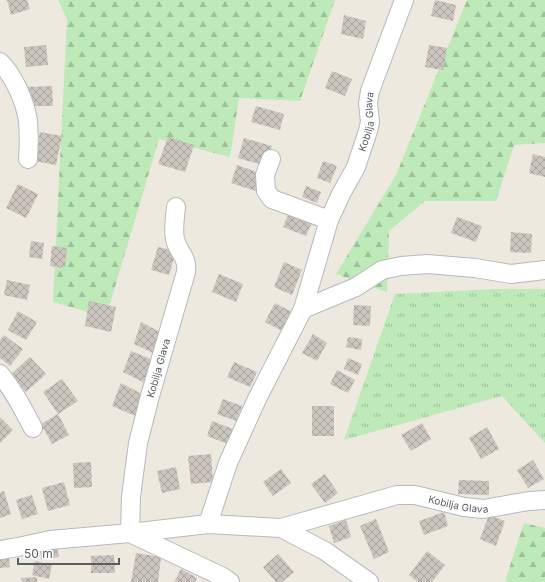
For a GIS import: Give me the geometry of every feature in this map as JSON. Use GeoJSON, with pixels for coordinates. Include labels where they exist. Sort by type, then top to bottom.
{"type":"FeatureCollection","features":[{"type":"Feature","properties":{"kind":"street","name":"Kobilja Glava"},"geometry":{"type":"LineString","coordinates":[[208,524],[228,463],[257,399],[303,309],[329,220],[356,167],[364,146],[370,122],[368,103],[370,91],[404,0]]}},
{"type":"Feature","properties":{"kind":"street"},"geometry":{"type":"LineString","coordinates":[[0,62],[16,84],[25,109],[29,129],[28,159]]}},
{"type":"Feature","properties":{"kind":"street"},"geometry":{"type":"LineString","coordinates":[[271,159],[265,174],[266,191],[272,199],[329,220]]}},
{"type":"Feature","properties":{"kind":"street","name":"Kobilja Glava"},"geometry":{"type":"LineString","coordinates":[[130,533],[131,496],[138,443],[186,272],[186,261],[177,247],[174,238],[176,207]]}},
{"type":"Feature","properties":{"kind":"street"},"geometry":{"type":"LineString","coordinates":[[303,309],[356,287],[382,270],[401,266],[427,264],[475,268],[511,274],[545,270]]}},
{"type":"Feature","properties":{"kind":"street"},"geometry":{"type":"LineString","coordinates":[[0,374],[21,403],[33,428]]}},
{"type":"Feature","properties":{"kind":"street","name":"Kobilja Glava"},"geometry":{"type":"LineString","coordinates":[[0,550],[18,548],[50,540],[208,524],[281,528],[397,495],[416,494],[464,507],[483,509],[528,501],[545,500]]}},
{"type":"Feature","properties":{"kind":"street","name":"Kobilja Glava"},"geometry":{"type":"LineString","coordinates":[[281,528],[325,551],[369,582]]}},
{"type":"Feature","properties":{"kind":"street"},"geometry":{"type":"LineString","coordinates":[[130,533],[223,577],[230,582]]}},
{"type":"Feature","properties":{"kind":"green space"},"geometry":{"type":"Polygon","coordinates":[[[58,0],[335,0],[300,101],[239,98],[230,157],[159,139],[106,317],[53,302],[67,19],[58,0]]]}},
{"type":"Feature","properties":{"kind":"green space"},"geometry":{"type":"Polygon","coordinates":[[[467,0],[545,0],[545,143],[514,145],[496,201],[425,201],[389,231],[387,292],[336,274],[396,175],[467,0]]]}},
{"type":"Feature","properties":{"kind":"green space"},"geometry":{"type":"Polygon","coordinates":[[[493,289],[545,289],[545,443],[502,396],[344,440],[395,294],[493,289]]]}},
{"type":"Feature","properties":{"kind":"green space"},"geometry":{"type":"Polygon","coordinates":[[[524,523],[545,528],[545,582],[505,581],[524,523]]]}},
{"type":"Feature","properties":{"kind":"building"},"geometry":{"type":"Polygon","coordinates":[[[7,0],[27,0],[30,9],[11,15],[7,0]]]}},
{"type":"Feature","properties":{"kind":"building"},"geometry":{"type":"Polygon","coordinates":[[[435,0],[456,5],[453,21],[431,16],[435,0]]]}},
{"type":"Feature","properties":{"kind":"building"},"geometry":{"type":"Polygon","coordinates":[[[344,15],[366,21],[363,39],[341,34],[344,15]]]}},
{"type":"Feature","properties":{"kind":"building"},"geometry":{"type":"Polygon","coordinates":[[[46,45],[48,65],[26,67],[24,47],[46,45]]]}},
{"type":"Feature","properties":{"kind":"building"},"geometry":{"type":"Polygon","coordinates":[[[429,45],[447,48],[443,70],[425,67],[429,45]]]}},
{"type":"Feature","properties":{"kind":"building"},"geometry":{"type":"Polygon","coordinates":[[[332,71],[352,79],[345,96],[325,88],[332,71]]]}},
{"type":"Feature","properties":{"kind":"building"},"geometry":{"type":"Polygon","coordinates":[[[52,86],[53,106],[28,106],[27,87],[52,86]]]}},
{"type":"Feature","properties":{"kind":"building"},"geometry":{"type":"Polygon","coordinates":[[[256,106],[284,114],[280,130],[251,122],[256,106]]]}},
{"type":"Feature","properties":{"kind":"building"},"geometry":{"type":"Polygon","coordinates":[[[40,132],[62,136],[56,165],[34,161],[40,132]]]}},
{"type":"Feature","properties":{"kind":"building"},"geometry":{"type":"Polygon","coordinates":[[[168,137],[194,145],[185,172],[158,164],[168,137]]]}},
{"type":"Feature","properties":{"kind":"building"},"geometry":{"type":"Polygon","coordinates":[[[244,138],[272,146],[266,166],[238,158],[244,138]]]}},
{"type":"Feature","properties":{"kind":"building"},"geometry":{"type":"Polygon","coordinates":[[[533,154],[545,157],[545,177],[529,173],[533,154]]]}},
{"type":"Feature","properties":{"kind":"building"},"geometry":{"type":"Polygon","coordinates":[[[323,161],[337,166],[330,183],[317,178],[323,161]]]}},
{"type":"Feature","properties":{"kind":"building"},"geometry":{"type":"Polygon","coordinates":[[[237,165],[262,174],[256,191],[231,183],[237,165]]]}},
{"type":"Feature","properties":{"kind":"building"},"geometry":{"type":"Polygon","coordinates":[[[18,184],[38,194],[26,218],[6,208],[18,184]]]}},
{"type":"Feature","properties":{"kind":"building"},"geometry":{"type":"Polygon","coordinates":[[[306,186],[321,192],[317,203],[302,197],[306,186]]]}},
{"type":"Feature","properties":{"kind":"building"},"geometry":{"type":"Polygon","coordinates":[[[291,208],[314,218],[306,236],[283,227],[291,208]]]}},
{"type":"Feature","properties":{"kind":"building"},"geometry":{"type":"Polygon","coordinates":[[[457,217],[482,226],[476,242],[451,233],[457,217]]]}},
{"type":"Feature","properties":{"kind":"building"},"geometry":{"type":"Polygon","coordinates":[[[511,232],[532,234],[531,253],[510,252],[511,232]]]}},
{"type":"Feature","properties":{"kind":"building"},"geometry":{"type":"Polygon","coordinates":[[[31,241],[44,243],[42,259],[29,257],[31,241]]]}},
{"type":"Feature","properties":{"kind":"building"},"geometry":{"type":"Polygon","coordinates":[[[52,246],[67,248],[65,268],[50,266],[52,246]]]}},
{"type":"Feature","properties":{"kind":"building"},"geometry":{"type":"Polygon","coordinates":[[[158,247],[176,251],[169,275],[151,270],[158,247]]]}},
{"type":"Feature","properties":{"kind":"building"},"geometry":{"type":"Polygon","coordinates":[[[284,262],[302,270],[292,295],[274,287],[284,262]]]}},
{"type":"Feature","properties":{"kind":"building"},"geometry":{"type":"Polygon","coordinates":[[[219,274],[243,284],[236,302],[212,292],[219,274]]]}},
{"type":"Feature","properties":{"kind":"building"},"geometry":{"type":"Polygon","coordinates":[[[7,280],[30,285],[27,300],[4,295],[7,280]]]}},
{"type":"Feature","properties":{"kind":"building"},"geometry":{"type":"Polygon","coordinates":[[[89,301],[116,307],[111,332],[85,326],[89,301]]]}},
{"type":"Feature","properties":{"kind":"building"},"geometry":{"type":"Polygon","coordinates":[[[275,303],[294,313],[284,332],[265,322],[275,303]]]}},
{"type":"Feature","properties":{"kind":"building"},"geometry":{"type":"Polygon","coordinates":[[[354,305],[371,306],[370,326],[353,325],[354,305]]]}},
{"type":"Feature","properties":{"kind":"building"},"geometry":{"type":"Polygon","coordinates":[[[18,311],[37,322],[26,340],[8,330],[18,311]]]}},
{"type":"Feature","properties":{"kind":"building"},"geometry":{"type":"Polygon","coordinates":[[[141,322],[162,333],[153,353],[134,344],[141,322]]]}},
{"type":"Feature","properties":{"kind":"building"},"geometry":{"type":"Polygon","coordinates":[[[313,334],[327,343],[317,361],[302,353],[313,334]]]}},
{"type":"Feature","properties":{"kind":"building"},"geometry":{"type":"Polygon","coordinates":[[[4,335],[23,349],[10,366],[0,358],[0,340],[4,335]]]}},
{"type":"Feature","properties":{"kind":"building"},"geometry":{"type":"Polygon","coordinates":[[[348,337],[362,339],[361,350],[346,347],[348,337]]]}},
{"type":"Feature","properties":{"kind":"building"},"geometry":{"type":"Polygon","coordinates":[[[131,351],[155,361],[147,384],[123,372],[131,351]]]}},
{"type":"Feature","properties":{"kind":"building"},"geometry":{"type":"Polygon","coordinates":[[[30,357],[46,374],[26,392],[10,375],[30,357]]]}},
{"type":"Feature","properties":{"kind":"building"},"geometry":{"type":"Polygon","coordinates":[[[348,358],[362,364],[358,375],[344,369],[348,358]]]}},
{"type":"Feature","properties":{"kind":"building"},"geometry":{"type":"Polygon","coordinates":[[[234,362],[257,372],[250,387],[227,377],[234,362]]]}},
{"type":"Feature","properties":{"kind":"building"},"geometry":{"type":"Polygon","coordinates":[[[337,370],[355,380],[348,393],[330,384],[337,370]]]}},
{"type":"Feature","properties":{"kind":"building"},"geometry":{"type":"Polygon","coordinates":[[[62,379],[78,401],[58,414],[43,392],[62,379]]]}},
{"type":"Feature","properties":{"kind":"building"},"geometry":{"type":"Polygon","coordinates":[[[121,383],[144,395],[138,417],[112,406],[121,383]]]}},
{"type":"Feature","properties":{"kind":"building"},"geometry":{"type":"Polygon","coordinates":[[[223,399],[242,406],[236,421],[217,414],[223,399]]]}},
{"type":"Feature","properties":{"kind":"building"},"geometry":{"type":"Polygon","coordinates":[[[312,406],[334,406],[334,436],[312,436],[312,406]]]}},
{"type":"Feature","properties":{"kind":"building"},"geometry":{"type":"Polygon","coordinates":[[[58,414],[69,435],[52,444],[41,424],[58,414]]]}},
{"type":"Feature","properties":{"kind":"building"},"geometry":{"type":"Polygon","coordinates":[[[0,417],[13,430],[0,443],[0,417]]]}},
{"type":"Feature","properties":{"kind":"building"},"geometry":{"type":"Polygon","coordinates":[[[212,421],[233,429],[228,444],[207,436],[212,421]]]}},
{"type":"Feature","properties":{"kind":"building"},"geometry":{"type":"Polygon","coordinates":[[[422,423],[431,439],[411,451],[401,435],[422,423]]]}},
{"type":"Feature","properties":{"kind":"building"},"geometry":{"type":"Polygon","coordinates":[[[487,427],[499,449],[481,459],[469,438],[487,427]]]}},
{"type":"Feature","properties":{"kind":"building"},"geometry":{"type":"Polygon","coordinates":[[[211,454],[213,482],[191,484],[188,456],[211,454]]]}},
{"type":"Feature","properties":{"kind":"building"},"geometry":{"type":"Polygon","coordinates":[[[533,460],[544,479],[528,488],[517,470],[533,460]]]}},
{"type":"Feature","properties":{"kind":"building"},"geometry":{"type":"Polygon","coordinates":[[[91,462],[92,487],[74,488],[73,463],[91,462]]]}},
{"type":"Feature","properties":{"kind":"building"},"geometry":{"type":"Polygon","coordinates":[[[176,467],[180,489],[162,493],[157,471],[176,467]]]}},
{"type":"Feature","properties":{"kind":"building"},"geometry":{"type":"Polygon","coordinates":[[[281,469],[291,483],[273,496],[263,482],[281,469]]]}},
{"type":"Feature","properties":{"kind":"building"},"geometry":{"type":"Polygon","coordinates":[[[325,474],[338,493],[325,503],[311,484],[325,474]]]}},
{"type":"Feature","properties":{"kind":"building"},"geometry":{"type":"Polygon","coordinates":[[[459,480],[489,481],[489,495],[458,494],[459,480]]]}},
{"type":"Feature","properties":{"kind":"building"},"geometry":{"type":"Polygon","coordinates":[[[64,482],[70,505],[48,511],[42,488],[64,482]]]}},
{"type":"Feature","properties":{"kind":"building"},"geometry":{"type":"Polygon","coordinates":[[[4,491],[11,514],[0,518],[0,492],[4,491]]]}},
{"type":"Feature","properties":{"kind":"building"},"geometry":{"type":"Polygon","coordinates":[[[32,495],[38,514],[22,519],[16,500],[32,495]]]}},
{"type":"Feature","properties":{"kind":"building"},"geometry":{"type":"Polygon","coordinates":[[[444,512],[448,526],[424,535],[419,521],[444,512]]]}},
{"type":"Feature","properties":{"kind":"building"},"geometry":{"type":"Polygon","coordinates":[[[489,515],[505,521],[496,546],[480,539],[489,515]]]}},
{"type":"Feature","properties":{"kind":"building"},"geometry":{"type":"Polygon","coordinates":[[[376,519],[389,552],[374,559],[360,526],[376,519]]]}},
{"type":"Feature","properties":{"kind":"building"},"geometry":{"type":"Polygon","coordinates":[[[346,520],[351,537],[334,543],[329,526],[346,520]]]}},
{"type":"Feature","properties":{"kind":"building"},"geometry":{"type":"Polygon","coordinates":[[[57,546],[59,557],[41,560],[40,549],[57,546]]]}},
{"type":"Feature","properties":{"kind":"building"},"geometry":{"type":"Polygon","coordinates":[[[8,547],[10,567],[0,568],[0,548],[8,547]]]}},
{"type":"Feature","properties":{"kind":"building"},"geometry":{"type":"Polygon","coordinates":[[[427,551],[445,565],[432,582],[418,582],[409,575],[427,551]]]}},
{"type":"Feature","properties":{"kind":"building"},"geometry":{"type":"Polygon","coordinates":[[[136,553],[161,557],[158,582],[131,582],[136,553]]]}},
{"type":"Feature","properties":{"kind":"building"},"geometry":{"type":"Polygon","coordinates":[[[278,554],[294,572],[282,582],[276,582],[263,567],[278,554]]]}},
{"type":"Feature","properties":{"kind":"building"},"geometry":{"type":"Polygon","coordinates":[[[114,555],[115,573],[91,573],[91,556],[114,555]]]}},
{"type":"Feature","properties":{"kind":"building"},"geometry":{"type":"Polygon","coordinates":[[[35,561],[52,565],[49,579],[32,575],[35,561]]]}},
{"type":"Feature","properties":{"kind":"building"},"geometry":{"type":"Polygon","coordinates":[[[181,569],[197,578],[195,582],[174,582],[181,569]]]}},
{"type":"Feature","properties":{"kind":"building"},"geometry":{"type":"Polygon","coordinates":[[[37,577],[37,582],[22,582],[21,578],[37,577]]]}}]}
